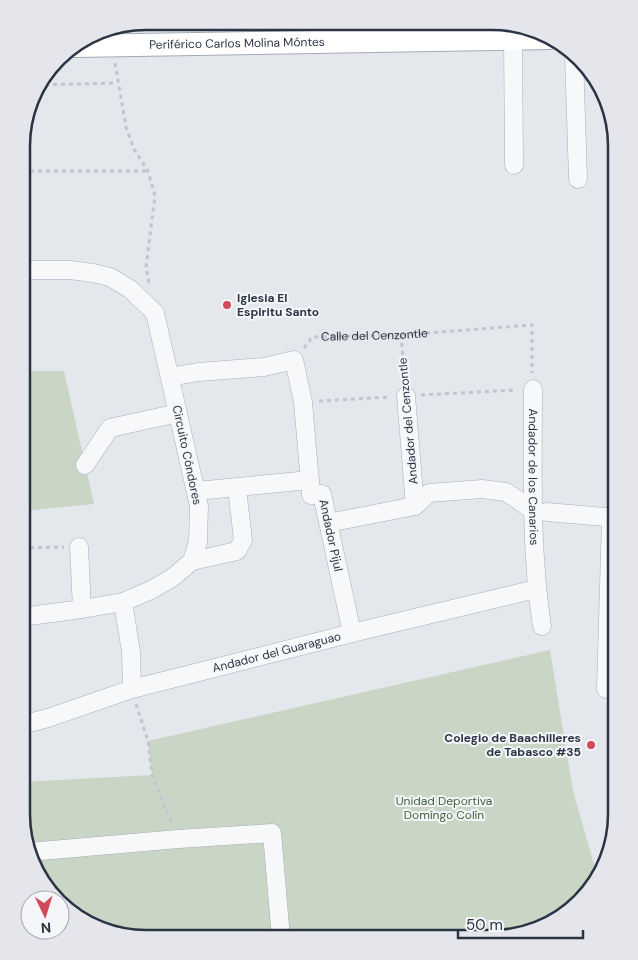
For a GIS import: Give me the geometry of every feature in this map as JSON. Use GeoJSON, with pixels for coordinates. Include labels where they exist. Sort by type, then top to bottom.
{"type":"FeatureCollection","features":[{"type":"Feature","properties":{"kind":"main road","name":"Periférico Carlos Molina Móntes"},"geometry":{"type":"LineString","coordinates":[[87,46],[535,38]]}},
{"type":"Feature","properties":{"kind":"street"},"geometry":{"type":"LineString","coordinates":[[513,39],[514,165]]}},
{"type":"Feature","properties":{"kind":"street"},"geometry":{"type":"LineString","coordinates":[[574,64],[578,179]]}},
{"type":"Feature","properties":{"kind":"street"},"geometry":{"type":"LineString","coordinates":[[30,270],[70,270],[110,277],[130,288],[155,313]]}},
{"type":"Feature","properties":{"kind":"street","name":"Circuito Cóndores"},"geometry":{"type":"LineString","coordinates":[[155,313],[199,506],[198,542],[192,561]]}},
{"type":"Feature","properties":{"kind":"street"},"geometry":{"type":"LineString","coordinates":[[170,377],[198,372],[264,367],[294,360],[303,402],[310,480],[196,492]]}},
{"type":"Feature","properties":{"kind":"street","name":"Andador de los Canarios"},"geometry":{"type":"LineString","coordinates":[[532,389],[540,512],[536,589],[542,626]]}},
{"type":"Feature","properties":{"kind":"street","name":"Andador del Cenzontle"},"geometry":{"type":"LineString","coordinates":[[406,396],[415,506]]}},
{"type":"Feature","properties":{"kind":"street"},"geometry":{"type":"LineString","coordinates":[[85,465],[110,428],[178,413]]}},
{"type":"Feature","properties":{"kind":"street","name":"Andador Pijul"},"geometry":{"type":"LineString","coordinates":[[310,480],[311,495],[322,494],[352,633]]}},
{"type":"Feature","properties":{"kind":"street"},"geometry":{"type":"LineString","coordinates":[[30,616],[82,610],[123,602],[151,590],[172,578],[192,561],[237,551],[243,540],[237,488]]}},
{"type":"Feature","properties":{"kind":"street"},"geometry":{"type":"LineString","coordinates":[[328,523],[415,506],[430,494],[482,489],[506,492],[540,512],[608,518]]}},
{"type":"Feature","properties":{"kind":"street"},"geometry":{"type":"LineString","coordinates":[[78,547],[82,610]]}},
{"type":"Feature","properties":{"kind":"street","name":"Andador del Guaraguao"},"geometry":{"type":"LineString","coordinates":[[30,723],[132,689],[536,589]]}},
{"type":"Feature","properties":{"kind":"street"},"geometry":{"type":"LineString","coordinates":[[123,602],[131,652],[132,689]]}},
{"type":"Feature","properties":{"kind":"street"},"geometry":{"type":"LineString","coordinates":[[606,689],[608,646]]}},
{"type":"Feature","properties":{"kind":"street"},"geometry":{"type":"LineString","coordinates":[[36,851],[272,833],[280,930]]}},
{"type":"Feature","properties":{"kind":"path"},"geometry":{"type":"LineString","coordinates":[[113,45],[117,83],[126,127],[134,149],[148,171],[155,196],[146,268],[155,313]]}},
{"type":"Feature","properties":{"kind":"path"},"geometry":{"type":"LineString","coordinates":[[48,84],[117,83]]}},
{"type":"Feature","properties":{"kind":"path"},"geometry":{"type":"LineString","coordinates":[[30,171],[148,171]]}},
{"type":"Feature","properties":{"kind":"path","name":"Calle del Cenzontle"},"geometry":{"type":"LineString","coordinates":[[294,360],[312,337],[401,335],[532,326]]}},
{"type":"Feature","properties":{"kind":"path","name":"Andador de los Canarios"},"geometry":{"type":"LineString","coordinates":[[532,326],[532,389]]}},
{"type":"Feature","properties":{"kind":"path","name":"Andador del Cenzontle"},"geometry":{"type":"LineString","coordinates":[[401,335],[406,396]]}},
{"type":"Feature","properties":{"kind":"path"},"geometry":{"type":"LineString","coordinates":[[30,548],[78,547]]}},
{"type":"Feature","properties":{"kind":"path"},"geometry":{"type":"LineString","coordinates":[[132,689],[148,741],[152,775],[178,839]]}},
{"type":"Feature","properties":{"kind":"green space"},"geometry":{"type":"Polygon","coordinates":[[[30,371],[64,371],[94,504],[30,510],[30,371]]]}},
{"type":"Feature","properties":{"kind":"green space","name":"Unidad Deportiva Domíngo Colín"},"geometry":{"type":"Polygon","coordinates":[[[550,650],[573,791],[595,868],[579,891],[557,911],[522,926],[500,930],[146,930],[116,926],[88,915],[75,906],[70,901],[70,890],[59,890],[45,872],[32,837],[30,782],[152,775],[148,741],[550,650]]]}},
{"type":"Feature","properties":{"kind":"place","name":"Iglesia El Espiritu Santo"},"geometry":{"type":"Point","coordinates":[227,305]}},
{"type":"Feature","properties":{"kind":"place","name":"Colegio de Baachilleres de Tabasco #35"},"geometry":{"type":"Point","coordinates":[591,745]}}]}
